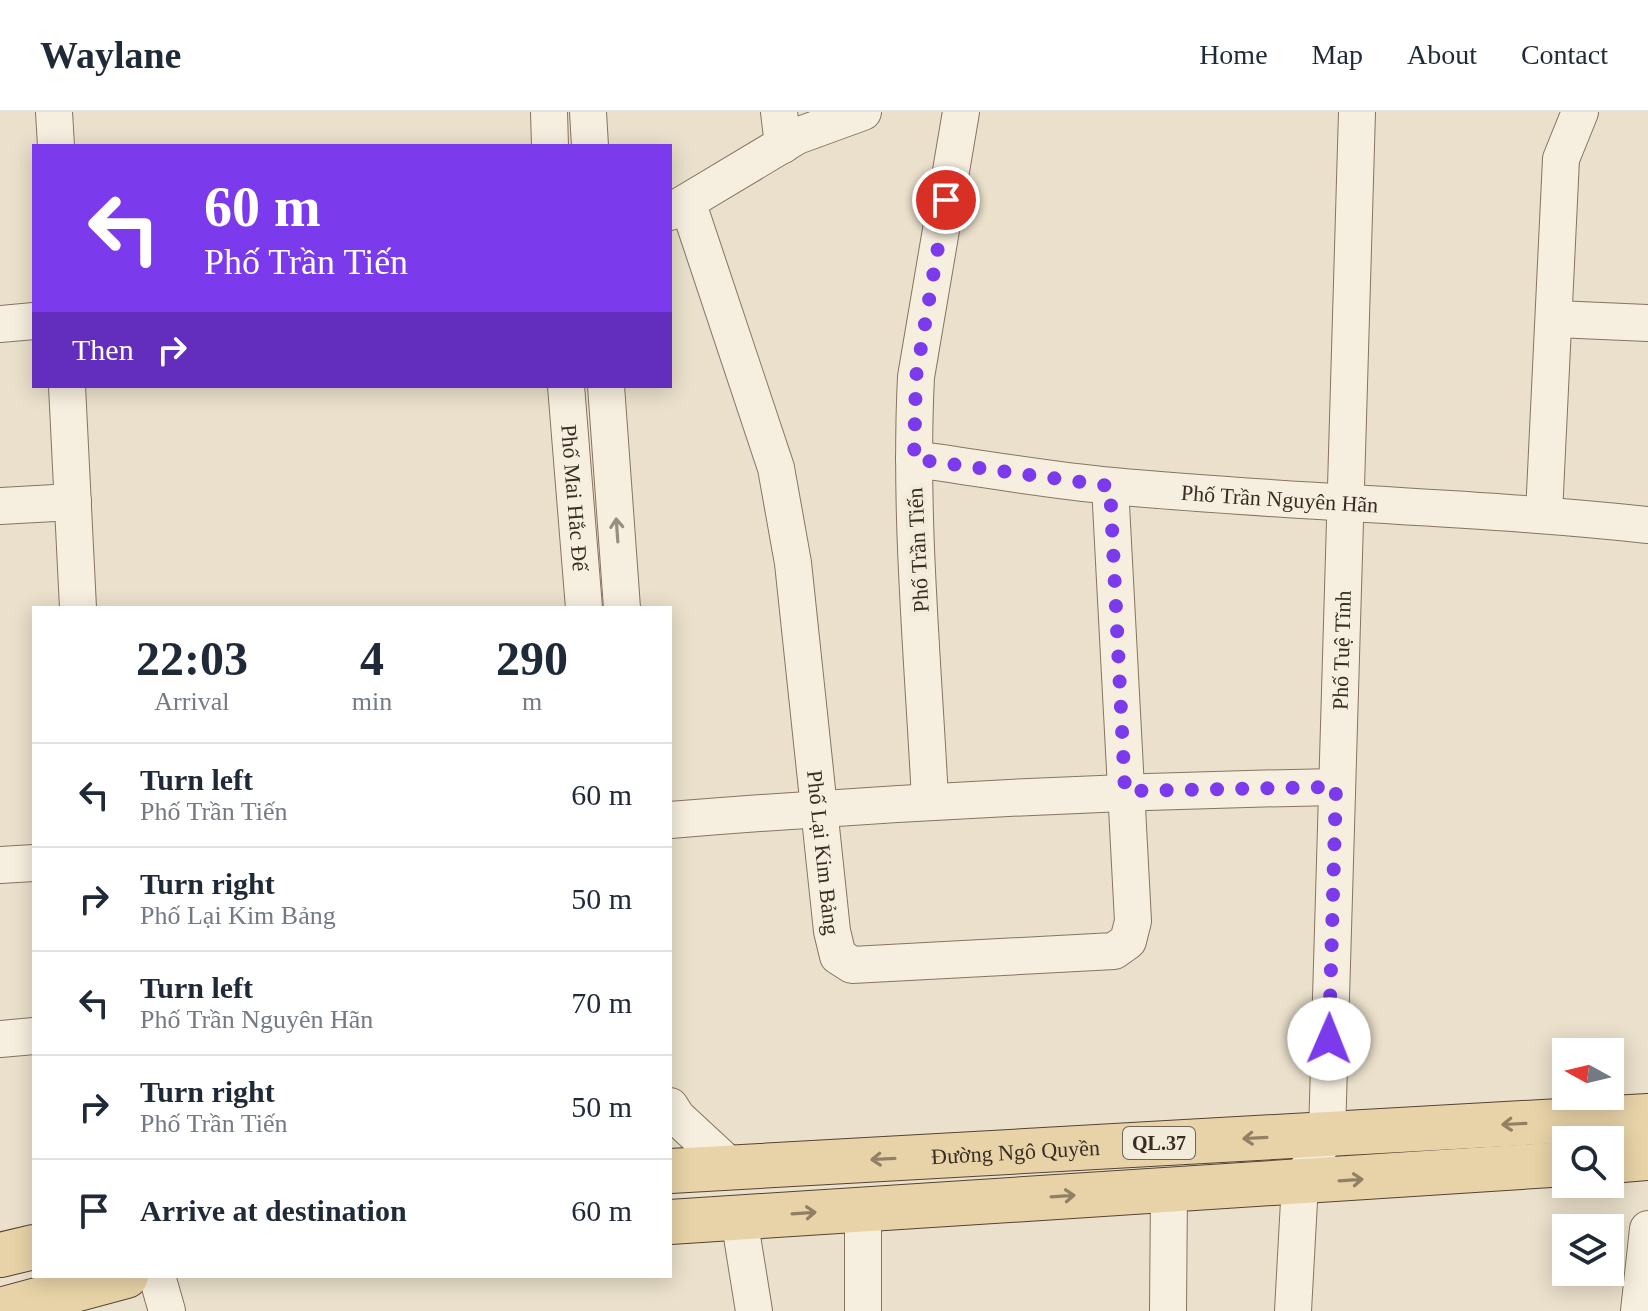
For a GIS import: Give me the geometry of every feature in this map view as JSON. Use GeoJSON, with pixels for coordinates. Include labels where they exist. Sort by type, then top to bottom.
{"type":"FeatureCollection","features":[{"type":"Feature","properties":{"kind":"main road","name":"Đường Ngô Quyền"},"geometry":{"type":"LineString","coordinates":[[672,1171],[1648,1116]]}},
{"type":"Feature","properties":{"kind":"main road"},"geometry":{"type":"LineString","coordinates":[[1624,1160],[1648,1158]]}},
{"type":"Feature","properties":{"kind":"main road","name":"QL.37"},"geometry":{"type":"LineString","coordinates":[[672,1222],[1552,1165]]}},
{"type":"Feature","properties":{"kind":"main road"},"geometry":{"type":"LineString","coordinates":[[0,1255],[32,1247]]}},
{"type":"Feature","properties":{"kind":"main road"},"geometry":{"type":"LineString","coordinates":[[0,1310],[46,1305],[120,1278]]}},
{"type":"Feature","properties":{"kind":"street"},"geometry":{"type":"LineString","coordinates":[[54,112],[56,144]]}},
{"type":"Feature","properties":{"kind":"street"},"geometry":{"type":"LineString","coordinates":[[549,112],[550,144]]}},
{"type":"Feature","properties":{"kind":"street"},"geometry":{"type":"LineString","coordinates":[[588,112],[590,144]]}},
{"type":"Feature","properties":{"kind":"street"},"geometry":{"type":"LineString","coordinates":[[679,208],[781,128],[797,136],[863,112]]}},
{"type":"Feature","properties":{"kind":"street","name":"Phố Trần Tiến"},"geometry":{"type":"LineString","coordinates":[[930,800],[914,459],[916,377],[961,112]]}},
{"type":"Feature","properties":{"kind":"street","name":"Phố Tuệ Tĩnh"},"geometry":{"type":"LineString","coordinates":[[1300,1183],[1327,1134],[1357,112]]}},
{"type":"Feature","properties":{"kind":"street"},"geometry":{"type":"LineString","coordinates":[[1544,514],[1556,319],[1561,159],[1580,112]]}},
{"type":"Feature","properties":{"kind":"street","name":"Phố Lại Kim Bảng"},"geometry":{"type":"LineString","coordinates":[[679,208],[776,468],[793,563],[832,931],[838,956],[852,965],[1114,951],[1128,941],[1133,921],[1110,486]]}},
{"type":"Feature","properties":{"kind":"street"},"geometry":{"type":"LineString","coordinates":[[1556,319],[1648,323]]}},
{"type":"Feature","properties":{"kind":"street"},"geometry":{"type":"LineString","coordinates":[[0,324],[32,321]]}},
{"type":"Feature","properties":{"kind":"street"},"geometry":{"type":"LineString","coordinates":[[67,388],[78,606]]}},
{"type":"Feature","properties":{"kind":"street","name":"Phố Mai Hắc Đế"},"geometry":{"type":"LineString","coordinates":[[566,388],[584,606]]}},
{"type":"Feature","properties":{"kind":"street","name":"Phố Mai Hắc Đế"},"geometry":{"type":"LineString","coordinates":[[606,388],[622,606]]}},
{"type":"Feature","properties":{"kind":"street","name":"Phố Trần Nguyên Hãn"},"geometry":{"type":"LineString","coordinates":[[914,459],[1110,486],[1344,504],[1544,514],[1648,525]]}},
{"type":"Feature","properties":{"kind":"street"},"geometry":{"type":"LineString","coordinates":[[0,506],[73,502]]}},
{"type":"Feature","properties":{"kind":"street"},"geometry":{"type":"LineString","coordinates":[[672,820],[930,800],[1125,791],[1336,787]]}},
{"type":"Feature","properties":{"kind":"street"},"geometry":{"type":"LineString","coordinates":[[0,865],[32,863]]}},
{"type":"Feature","properties":{"kind":"street"},"geometry":{"type":"LineString","coordinates":[[0,1039],[32,1036]]}},
{"type":"Feature","properties":{"kind":"street"},"geometry":{"type":"LineString","coordinates":[[672,1108],[732,1168]]}},
{"type":"Feature","properties":{"kind":"street"},"geometry":{"type":"LineString","coordinates":[[1293,1311],[1300,1183]]}},
{"type":"Feature","properties":{"kind":"street"},"geometry":{"type":"LineString","coordinates":[[1168,1311],[1169,1190]]}},
{"type":"Feature","properties":{"kind":"street"},"geometry":{"type":"LineString","coordinates":[[863,1209],[863,1311]]}},
{"type":"Feature","properties":{"kind":"street"},"geometry":{"type":"LineString","coordinates":[[739,1218],[754,1311]]}},
{"type":"Feature","properties":{"kind":"street"},"geometry":{"type":"LineString","coordinates":[[1639,1311],[1648,1229]]}},
{"type":"Feature","properties":{"kind":"street"},"geometry":{"type":"LineString","coordinates":[[158,1278],[167,1311]]}},
{"type":"Feature","properties":{"kind":"route"},"geometry":{"type":"LineString","coordinates":[[946,200],[916,377],[914,459],[1110,486],[1125,791],[1336,787],[1329,1039]]}}]}
